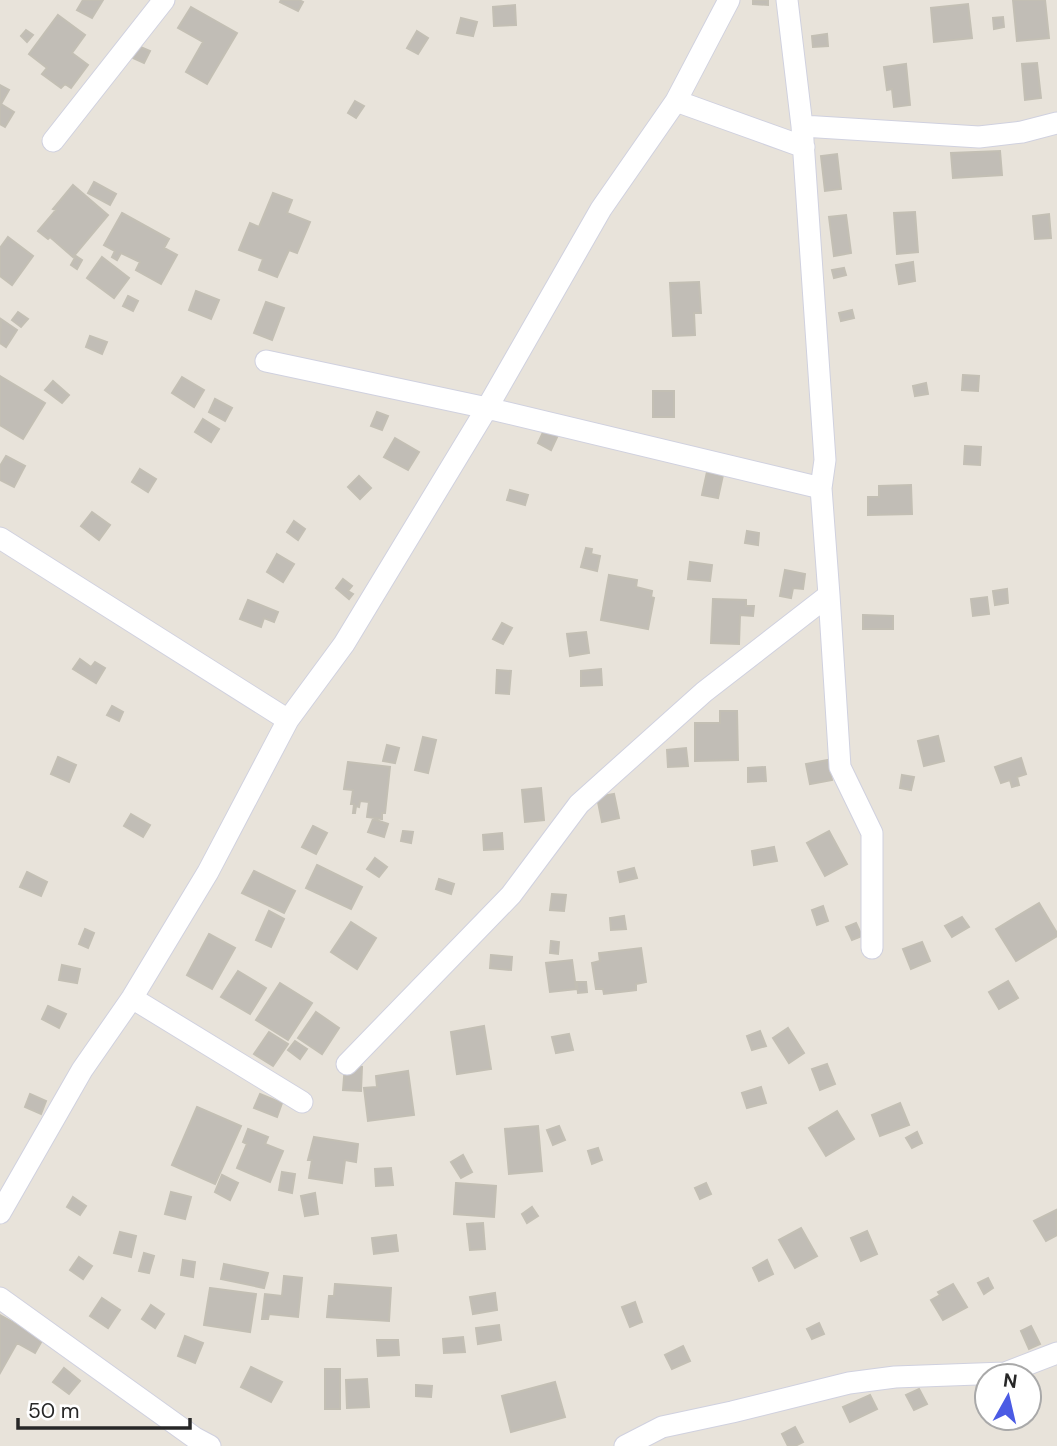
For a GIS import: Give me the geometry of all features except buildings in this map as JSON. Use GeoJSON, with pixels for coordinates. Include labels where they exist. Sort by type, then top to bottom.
{"type":"FeatureCollection","features":[{"type":"Feature","properties":{"kind":"street"},"geometry":{"type":"LineString","coordinates":[[53,141],[164,0]]}},
{"type":"Feature","properties":{"kind":"street"},"geometry":{"type":"LineString","coordinates":[[0,1213],[82,1070],[132,998],[208,872],[288,720],[344,644],[487,408],[601,209],[676,101],[730,0]]}},
{"type":"Feature","properties":{"kind":"street"},"geometry":{"type":"LineString","coordinates":[[787,0],[803,137],[825,460],[821,488],[840,767],[872,833],[872,948]]}},
{"type":"Feature","properties":{"kind":"street"},"geometry":{"type":"LineString","coordinates":[[676,101],[803,137],[979,137],[1022,132],[1057,123]]}},
{"type":"Feature","properties":{"kind":"street"},"geometry":{"type":"LineString","coordinates":[[266,361],[487,408],[821,488]]}},
{"type":"Feature","properties":{"kind":"street"},"geometry":{"type":"LineString","coordinates":[[0,538],[288,720]]}},
{"type":"Feature","properties":{"kind":"street"},"geometry":{"type":"LineString","coordinates":[[347,1064],[511,895],[579,804],[704,692],[829,595]]}},
{"type":"Feature","properties":{"kind":"street"},"geometry":{"type":"LineString","coordinates":[[132,998],[302,1102]]}},
{"type":"Feature","properties":{"kind":"street"},"geometry":{"type":"LineString","coordinates":[[0,1298],[195,1438],[210,1446]]}},
{"type":"Feature","properties":{"kind":"street"},"geometry":{"type":"LineString","coordinates":[[625,1446],[662,1427],[849,1383],[895,1377],[1005,1373],[1057,1353]]}}]}
